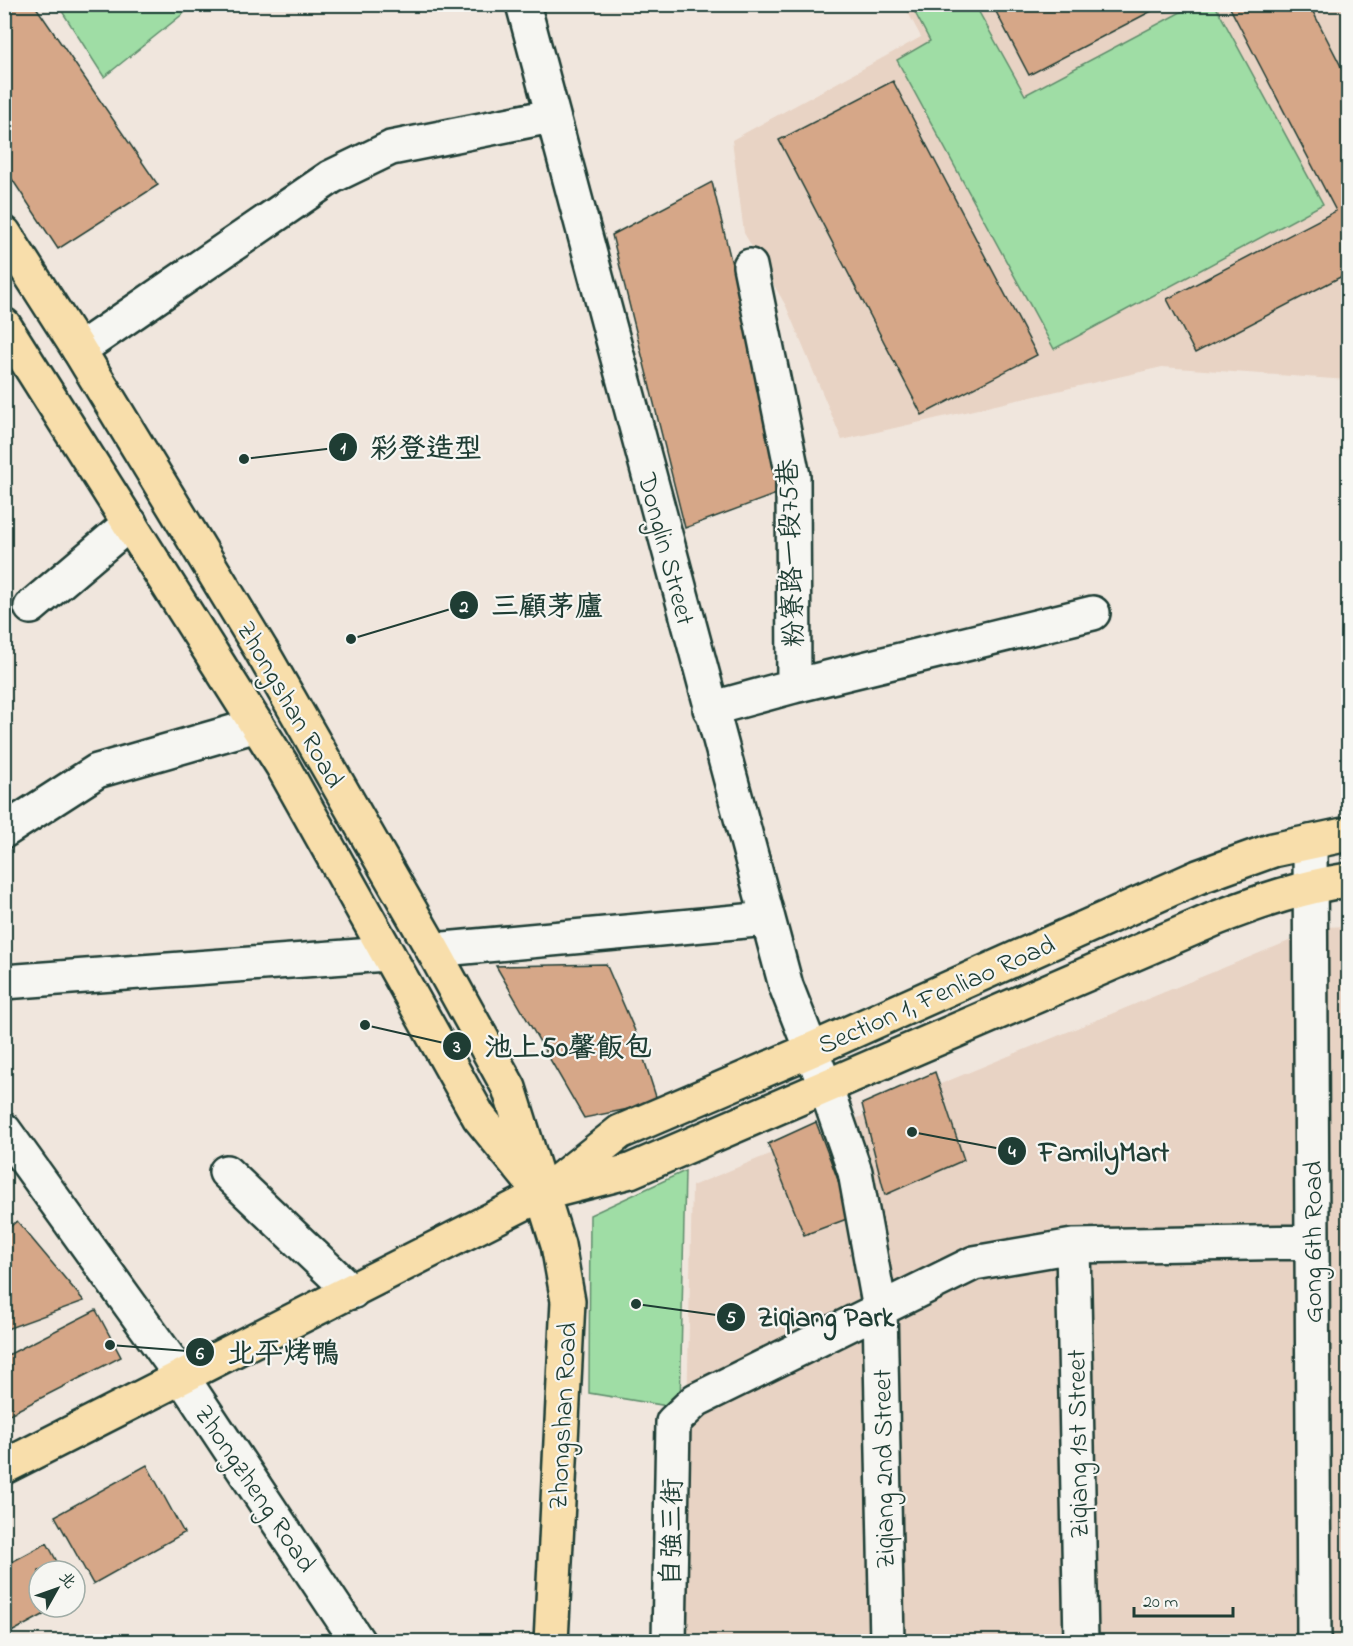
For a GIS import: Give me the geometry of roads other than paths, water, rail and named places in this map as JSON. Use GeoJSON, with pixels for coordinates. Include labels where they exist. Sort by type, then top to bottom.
{"type":"FeatureCollection","features":[{"type":"Feature","properties":{"kind":"main road","name":"Zhongshan Road"},"geometry":{"type":"LineString","coordinates":[[4,233],[79,350],[261,651],[434,950],[509,1088],[558,1245],[568,1300],[551,1641]]}},
{"type":"Feature","properties":{"kind":"main road","name":"Zhongshan Road"},"geometry":{"type":"LineString","coordinates":[[4,325],[282,765],[479,1117],[542,1194]]}},
{"type":"Feature","properties":{"kind":"main road","name":"Section 1, Fenliao Road"},"geometry":{"type":"LineString","coordinates":[[4,1467],[542,1194],[620,1132],[1198,878],[1273,850],[1348,834]]}},
{"type":"Feature","properties":{"kind":"main road","name":"Section 1, Fenliao Road"},"geometry":{"type":"LineString","coordinates":[[542,1194],[630,1171],[1218,918],[1310,886],[1348,880]]}},
{"type":"Feature","properties":{"kind":"street","name":"Donglin Street"},"geometry":{"type":"LineString","coordinates":[[523,4],[766,919],[786,986],[826,1088]]}},
{"type":"Feature","properties":{"kind":"street"},"geometry":{"type":"LineString","coordinates":[[79,350],[331,177],[391,148],[552,116]]}},
{"type":"Feature","properties":{"kind":"street","name":"粉寮路一段75巷"},"geometry":{"type":"LineString","coordinates":[[710,709],[794,686],[793,476],[750,266]]}},
{"type":"Feature","properties":{"kind":"street"},"geometry":{"type":"LineString","coordinates":[[32,607],[130,523]]}},
{"type":"Feature","properties":{"kind":"street"},"geometry":{"type":"LineString","coordinates":[[794,686],[1093,613]]}},
{"type":"Feature","properties":{"kind":"street"},"geometry":{"type":"LineString","coordinates":[[4,831],[97,771],[257,725]]}},
{"type":"Feature","properties":{"kind":"street","name":"Gong 6th Road"},"geometry":{"type":"LineString","coordinates":[[1310,842],[1314,1641]]}},
{"type":"Feature","properties":{"kind":"street"},"geometry":{"type":"LineString","coordinates":[[434,950],[766,919]]}},
{"type":"Feature","properties":{"kind":"street"},"geometry":{"type":"LineString","coordinates":[[4,982],[386,954]]}},
{"type":"Feature","properties":{"kind":"street","name":"Ziqiang 2nd Street"},"geometry":{"type":"LineString","coordinates":[[826,1088],[855,1172],[880,1309],[887,1641]]}},
{"type":"Feature","properties":{"kind":"street","name":"Zhongzheng Road"},"geometry":{"type":"LineString","coordinates":[[4,1131],[182,1377],[358,1641]]}},
{"type":"Feature","properties":{"kind":"street"},"geometry":{"type":"LineString","coordinates":[[226,1172],[352,1292]]}},
{"type":"Feature","properties":{"kind":"street"},"geometry":{"type":"LineString","coordinates":[[880,1309],[974,1263],[1072,1246],[1312,1242]]}},
{"type":"Feature","properties":{"kind":"street","name":"Ziqiang 1st Street"},"geometry":{"type":"LineString","coordinates":[[1072,1246],[1081,1641]]}},
{"type":"Feature","properties":{"kind":"street","name":"自強三街"},"geometry":{"type":"LineString","coordinates":[[669,1641],[673,1422],[696,1400],[880,1309]]}},
{"type":"Feature","properties":{"kind":"place","name":"彩登造型"},"geometry":{"type":"Point","coordinates":[244,459]}},
{"type":"Feature","properties":{"kind":"place","name":"三顧茅廬"},"geometry":{"type":"Point","coordinates":[351,639]}},
{"type":"Feature","properties":{"kind":"place","name":"池上50馨飯包"},"geometry":{"type":"Point","coordinates":[365,1025]}},
{"type":"Feature","properties":{"kind":"place","name":"FamilyMart"},"geometry":{"type":"Point","coordinates":[912,1132]}},
{"type":"Feature","properties":{"kind":"place","name":"Ziqiang Park"},"geometry":{"type":"Point","coordinates":[636,1304]}},
{"type":"Feature","properties":{"kind":"place","name":"北平烤鴨"},"geometry":{"type":"Point","coordinates":[110,1345]}}]}
